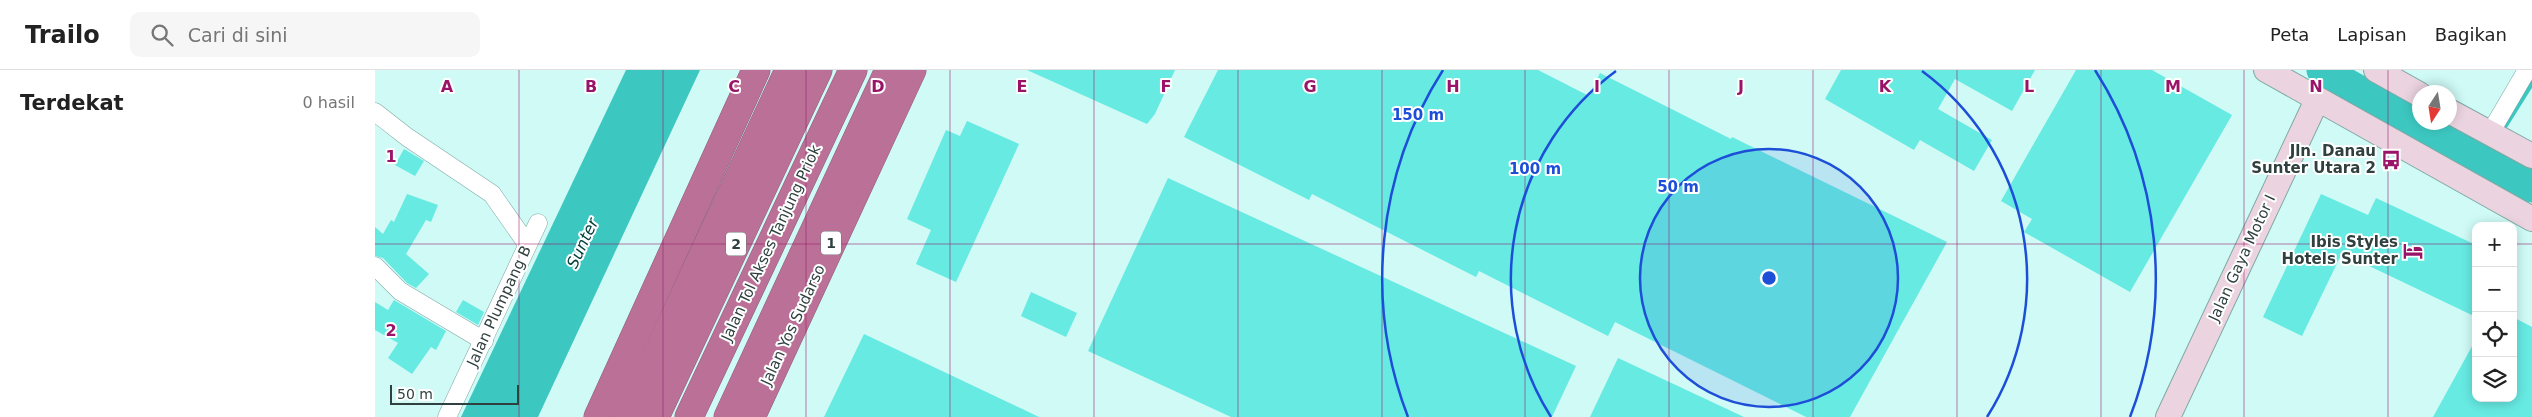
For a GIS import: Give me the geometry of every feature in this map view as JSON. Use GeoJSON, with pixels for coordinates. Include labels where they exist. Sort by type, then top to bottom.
{"type":"FeatureCollection","features":[{"type":"Feature","properties":{"kind":"highway"},"geometry":{"type":"LineString","coordinates":[[598,417],[756,70]]}},
{"type":"Feature","properties":{"kind":"highway"},"geometry":{"type":"LineString","coordinates":[[628,417],[789,70]]}},
{"type":"Feature","properties":{"kind":"highway","name":"Jalan Tol Akses Tanjung Priok"},"geometry":{"type":"LineString","coordinates":[[655,417],[818,70]]}},
{"type":"Feature","properties":{"kind":"highway","name":"Jalan Tol Akses Tanjung Priok"},"geometry":{"type":"LineString","coordinates":[[689,417],[853,70]]}},
{"type":"Feature","properties":{"kind":"highway"},"geometry":{"type":"LineString","coordinates":[[728,417],[889,70]]}},
{"type":"Feature","properties":{"kind":"highway","name":"Jalan Yos Sudarso"},"geometry":{"type":"LineString","coordinates":[[751,417],[912,70]]}},
{"type":"Feature","properties":{"kind":"main road"},"geometry":{"type":"LineString","coordinates":[[2266,70],[2532,219]]}},
{"type":"Feature","properties":{"kind":"main road"},"geometry":{"type":"LineString","coordinates":[[2376,70],[2412,90]]}},
{"type":"Feature","properties":{"kind":"main road","name":"Jalan Gaya Motor I"},"geometry":{"type":"LineString","coordinates":[[2168,417],[2317,100]]}},
{"type":"Feature","properties":{"kind":"main road"},"geometry":{"type":"LineString","coordinates":[[2457,115],[2532,156]]}},
{"type":"Feature","properties":{"kind":"street"},"geometry":{"type":"LineString","coordinates":[[2497,137],[2527,70]]}},
{"type":"Feature","properties":{"kind":"street"},"geometry":{"type":"LineString","coordinates":[[375,112],[407,137],[492,194],[527,244]]}},
{"type":"Feature","properties":{"kind":"street","name":"Jalan Plumpang B"},"geometry":{"type":"LineString","coordinates":[[447,417],[538,223]]}},
{"type":"Feature","properties":{"kind":"street"},"geometry":{"type":"LineString","coordinates":[[375,266],[401,291],[484,341]]}},
{"type":"Feature","properties":{"kind":"water","name":"Sunter"},"geometry":{"type":"Polygon","coordinates":[[[626,70],[700,70],[538,417],[461,417],[626,70]]]}},
{"type":"Feature","properties":{"kind":"building"},"geometry":{"type":"Polygon","coordinates":[[[1027,70],[1175,70],[1155,114],[1147,124],[1027,70]]]}},
{"type":"Feature","properties":{"kind":"building"},"geometry":{"type":"Polygon","coordinates":[[[1218,70],[1538,70],[1589,96],[1600,73],[1731,139],[1732,137],[1947,242],[1850,417],[1806,417],[1615,322],[1608,336],[1479,271],[1476,277],[1312,194],[1309,200],[1184,137],[1218,70]]]}},
{"type":"Feature","properties":{"kind":"building"},"geometry":{"type":"Polygon","coordinates":[[[1841,70],[2035,70],[2012,111],[1955,79],[1938,109],[1992,140],[1974,171],[1920,140],[1914,150],[1825,99],[1841,70]]]}},
{"type":"Feature","properties":{"kind":"building"},"geometry":{"type":"Polygon","coordinates":[[[2076,70],[2152,70],[2232,115],[2130,292],[2024,232],[2032,219],[2001,201],[2076,70]]]}},
{"type":"Feature","properties":{"kind":"building"},"geometry":{"type":"Polygon","coordinates":[[[967,121],[1019,144],[956,282],[916,264],[931,230],[907,219],[946,130],[960,136],[967,121]]]}},
{"type":"Feature","properties":{"kind":"building"},"geometry":{"type":"Polygon","coordinates":[[[404,149],[424,161],[415,176],[395,165],[404,149]]]}},
{"type":"Feature","properties":{"kind":"building"},"geometry":{"type":"Polygon","coordinates":[[[1168,178],[1576,366],[1552,417],[1231,417],[1088,351],[1168,178]]]}},
{"type":"Feature","properties":{"kind":"building"},"geometry":{"type":"Polygon","coordinates":[[[407,194],[438,205],[431,222],[426,220],[406,254],[429,274],[416,288],[407,283],[383,258],[375,256],[375,227],[383,234],[391,220],[394,222],[407,194]]]}},
{"type":"Feature","properties":{"kind":"building"},"geometry":{"type":"Polygon","coordinates":[[[2321,194],[2368,215],[2376,198],[2472,243],[2472,315],[2342,253],[2302,336],[2263,317],[2321,194]]]}},
{"type":"Feature","properties":{"kind":"building"},"geometry":{"type":"Polygon","coordinates":[[[1031,292],[1077,313],[1066,337],[1021,316],[1031,292]]]}},
{"type":"Feature","properties":{"kind":"building"},"geometry":{"type":"Polygon","coordinates":[[[394,300],[446,331],[436,350],[431,347],[412,374],[388,358],[398,343],[375,330],[375,302],[388,310],[394,300]]]}},
{"type":"Feature","properties":{"kind":"building"},"geometry":{"type":"Polygon","coordinates":[[[463,300],[484,312],[478,325],[456,312],[463,300]]]}},
{"type":"Feature","properties":{"kind":"building"},"geometry":{"type":"Polygon","coordinates":[[[2517,319],[2532,327],[2532,417],[2433,417],[2472,346],[2472,402],[2517,402],[2517,319]]]}},
{"type":"Feature","properties":{"kind":"building"},"geometry":{"type":"Polygon","coordinates":[[[864,334],[1039,417],[824,417],[864,334]]]}},
{"type":"Feature","properties":{"kind":"building"},"geometry":{"type":"Polygon","coordinates":[[[1618,358],[1744,417],[1590,417],[1618,358]]]}},
{"type":"Feature","properties":{"kind":"waterway"},"geometry":{"type":"LineString","coordinates":[[2322,70],[2532,187]]}},
{"type":"Feature","properties":{"kind":"waterway"},"geometry":{"type":"LineString","coordinates":[[2502,131],[2532,83]]}},
{"type":"Feature","properties":{"kind":"waterway"},"geometry":{"type":"LineString","coordinates":[[2484,160],[2495,143]]}},
{"type":"Feature","properties":{"kind":"place","name":"Jln. Danau Sunter Utara 2"},"geometry":{"type":"Point","coordinates":[2391,160]}},
{"type":"Feature","properties":{"kind":"place","name":"Ibis Styles Hotels Sunter"},"geometry":{"type":"Point","coordinates":[2413,251]}}]}
